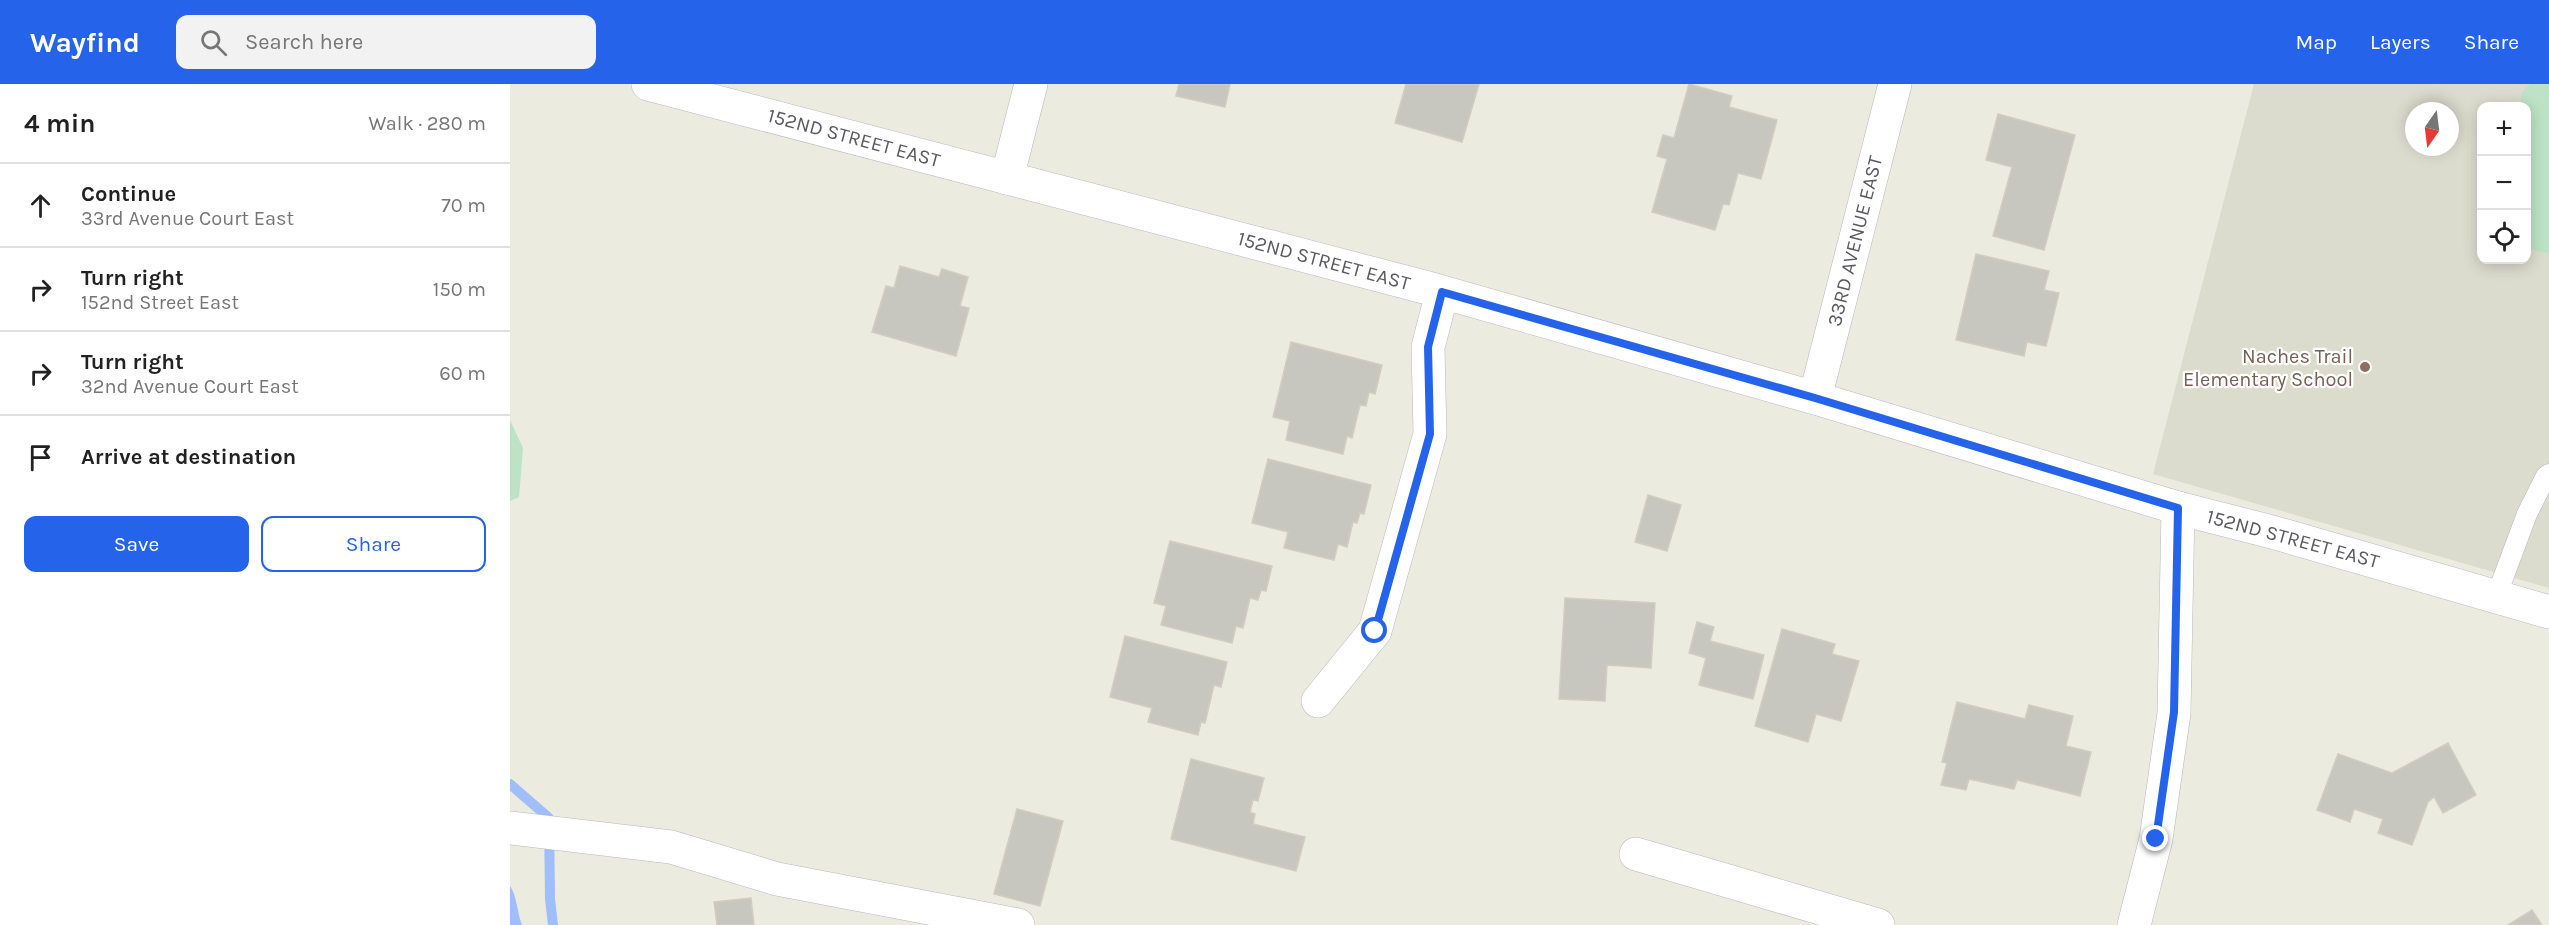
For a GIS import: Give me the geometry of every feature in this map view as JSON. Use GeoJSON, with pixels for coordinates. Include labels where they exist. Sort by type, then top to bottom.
{"type":"FeatureCollection","features":[{"type":"Feature","properties":{"kind":"street","name":"152ND STREET EAST"},"geometry":{"type":"LineString","coordinates":[[648,84],[1442,292],[1815,398],[2178,508],[2272,532],[2549,612]]}},
{"type":"Feature","properties":{"kind":"street"},"geometry":{"type":"LineString","coordinates":[[1007,177],[1031,84]]}},
{"type":"Feature","properties":{"kind":"street","name":"33RD AVENUE EAST"},"geometry":{"type":"LineString","coordinates":[[1815,398],[1895,84]]}},
{"type":"Feature","properties":{"kind":"street"},"geometry":{"type":"LineString","coordinates":[[1318,701],[1375,631],[1430,434],[1428,347],[1442,292]]}},
{"type":"Feature","properties":{"kind":"street"},"geometry":{"type":"LineString","coordinates":[[2134,925],[2156,839],[2174,712],[2178,508]]}},
{"type":"Feature","properties":{"kind":"street"},"geometry":{"type":"LineString","coordinates":[[510,828],[671,847],[777,879],[1018,925]]}},
{"type":"Feature","properties":{"kind":"street"},"geometry":{"type":"LineString","coordinates":[[1636,854],[1878,925]]}},
{"type":"Feature","properties":{"kind":"lane"},"geometry":{"type":"LineString","coordinates":[[2496,597],[2527,514],[2549,474]]}},
{"type":"Feature","properties":{"kind":"shaded area","name":"Naches Trail Elementary School"},"geometry":{"type":"Polygon","coordinates":[[[2254,84],[2549,84],[2549,588],[2153,474],[2254,84]]]}},
{"type":"Feature","properties":{"kind":"green space"},"geometry":{"type":"Polygon","coordinates":[[[2530,84],[2549,84],[2549,254],[2531,249],[2531,102],[2520,102],[2522,93],[2530,84]]]}},
{"type":"Feature","properties":{"kind":"green space"},"geometry":{"type":"Polygon","coordinates":[[[510,420],[523,448],[519,497],[510,501],[510,420]]]}},
{"type":"Feature","properties":{"kind":"water"},"geometry":{"type":"Polygon","coordinates":[[[510,886],[514,894],[522,925],[510,925],[510,886]]]}},
{"type":"Feature","properties":{"kind":"building"},"geometry":{"type":"Polygon","coordinates":[[[1179,84],[1230,84],[1225,107],[1176,96],[1179,84]]]}},
{"type":"Feature","properties":{"kind":"building"},"geometry":{"type":"Polygon","coordinates":[[[1406,84],[1479,84],[1462,142],[1395,123],[1406,84]]]}},
{"type":"Feature","properties":{"kind":"building"},"geometry":{"type":"Polygon","coordinates":[[[1689,84],[1732,96],[1729,107],[1777,120],[1761,179],[1738,173],[1729,205],[1723,204],[1715,230],[1652,212],[1667,159],[1657,156],[1663,135],[1674,138],[1689,84]]]}},
{"type":"Feature","properties":{"kind":"building"},"geometry":{"type":"Polygon","coordinates":[[[1998,114],[2075,135],[2044,250],[1993,236],[2012,167],[1986,160],[1998,114]]]}},
{"type":"Feature","properties":{"kind":"building"},"geometry":{"type":"Polygon","coordinates":[[[1976,254],[2049,271],[2044,290],[2059,293],[2046,346],[2027,342],[2024,356],[1956,340],[1976,254]]]}},
{"type":"Feature","properties":{"kind":"building"},"geometry":{"type":"Polygon","coordinates":[[[900,266],[939,277],[942,269],[968,277],[960,306],[969,308],[956,356],[872,332],[886,286],[894,288],[900,266]]]}},
{"type":"Feature","properties":{"kind":"building"},"geometry":{"type":"Polygon","coordinates":[[[1291,342],[1382,365],[1375,394],[1369,392],[1366,406],[1360,405],[1352,438],[1347,436],[1343,454],[1286,440],[1290,421],[1273,417],[1291,342]]]}},
{"type":"Feature","properties":{"kind":"building"},"geometry":{"type":"Polygon","coordinates":[[[1268,459],[1371,485],[1364,514],[1360,513],[1357,523],[1353,522],[1347,547],[1338,544],[1334,560],[1284,548],[1288,532],[1252,523],[1268,459]]]}},
{"type":"Feature","properties":{"kind":"building"},"geometry":{"type":"Polygon","coordinates":[[[1648,495],[1681,505],[1667,551],[1635,542],[1648,495]]]}},
{"type":"Feature","properties":{"kind":"building"},"geometry":{"type":"Polygon","coordinates":[[[1170,541],[1272,566],[1266,591],[1261,590],[1258,600],[1250,598],[1243,628],[1236,626],[1232,643],[1161,625],[1166,606],[1154,603],[1170,541]]]}},
{"type":"Feature","properties":{"kind":"building"},"geometry":{"type":"Polygon","coordinates":[[[1565,598],[1655,603],[1651,668],[1607,665],[1605,701],[1559,699],[1565,598]]]}},
{"type":"Feature","properties":{"kind":"building"},"geometry":{"type":"Polygon","coordinates":[[[1697,622],[1714,627],[1710,641],[1764,655],[1753,699],[1699,685],[1706,658],[1689,653],[1697,622]]]}},
{"type":"Feature","properties":{"kind":"building"},"geometry":{"type":"Polygon","coordinates":[[[1782,629],[1835,644],[1832,654],[1859,661],[1841,721],[1816,714],[1808,742],[1755,726],[1782,629]]]}},
{"type":"Feature","properties":{"kind":"building"},"geometry":{"type":"Polygon","coordinates":[[[1125,636],[1227,662],[1221,687],[1214,685],[1205,723],[1201,722],[1198,735],[1148,722],[1152,708],[1110,697],[1125,636]]]}},
{"type":"Feature","properties":{"kind":"building"},"geometry":{"type":"Polygon","coordinates":[[[1957,702],[2025,719],[2029,705],[2073,716],[2066,746],[2091,752],[2080,796],[2017,780],[2014,789],[1969,779],[1966,790],[1941,785],[1947,763],[1942,762],[1957,702]]]}},
{"type":"Feature","properties":{"kind":"building"},"geometry":{"type":"Polygon","coordinates":[[[2448,743],[2476,795],[2443,813],[2434,797],[2428,802],[2412,845],[2378,833],[2383,819],[2354,809],[2350,822],[2317,810],[2338,754],[2392,773],[2448,743]]]}},
{"type":"Feature","properties":{"kind":"building"},"geometry":{"type":"Polygon","coordinates":[[[1191,759],[1264,778],[1258,801],[1253,800],[1250,812],[1255,814],[1253,824],[1305,837],[1296,871],[1171,839],[1191,759]]]}},
{"type":"Feature","properties":{"kind":"building"},"geometry":{"type":"Polygon","coordinates":[[[1017,809],[1063,821],[1040,906],[994,894],[1017,809]]]}},
{"type":"Feature","properties":{"kind":"building"},"geometry":{"type":"Polygon","coordinates":[[[751,898],[754,925],[717,925],[714,902],[751,898]]]}},
{"type":"Feature","properties":{"kind":"building"},"geometry":{"type":"Polygon","coordinates":[[[2532,910],[2542,925],[2508,925],[2532,910]]]}},
{"type":"Feature","properties":{"kind":"waterway"},"geometry":{"type":"LineString","coordinates":[[510,784],[549,818],[550,899],[553,925]]}},
{"type":"Feature","properties":{"kind":"place","name":"Naches Trail Elementary School"},"geometry":{"type":"Point","coordinates":[2365,367]}},
{"type":"Feature","properties":{"kind":"route"},"geometry":{"type":"LineString","coordinates":[[1375,631],[1430,434],[1428,347],[1442,292],[1815,398],[2178,508],[2174,712],[2156,839]]}}]}
